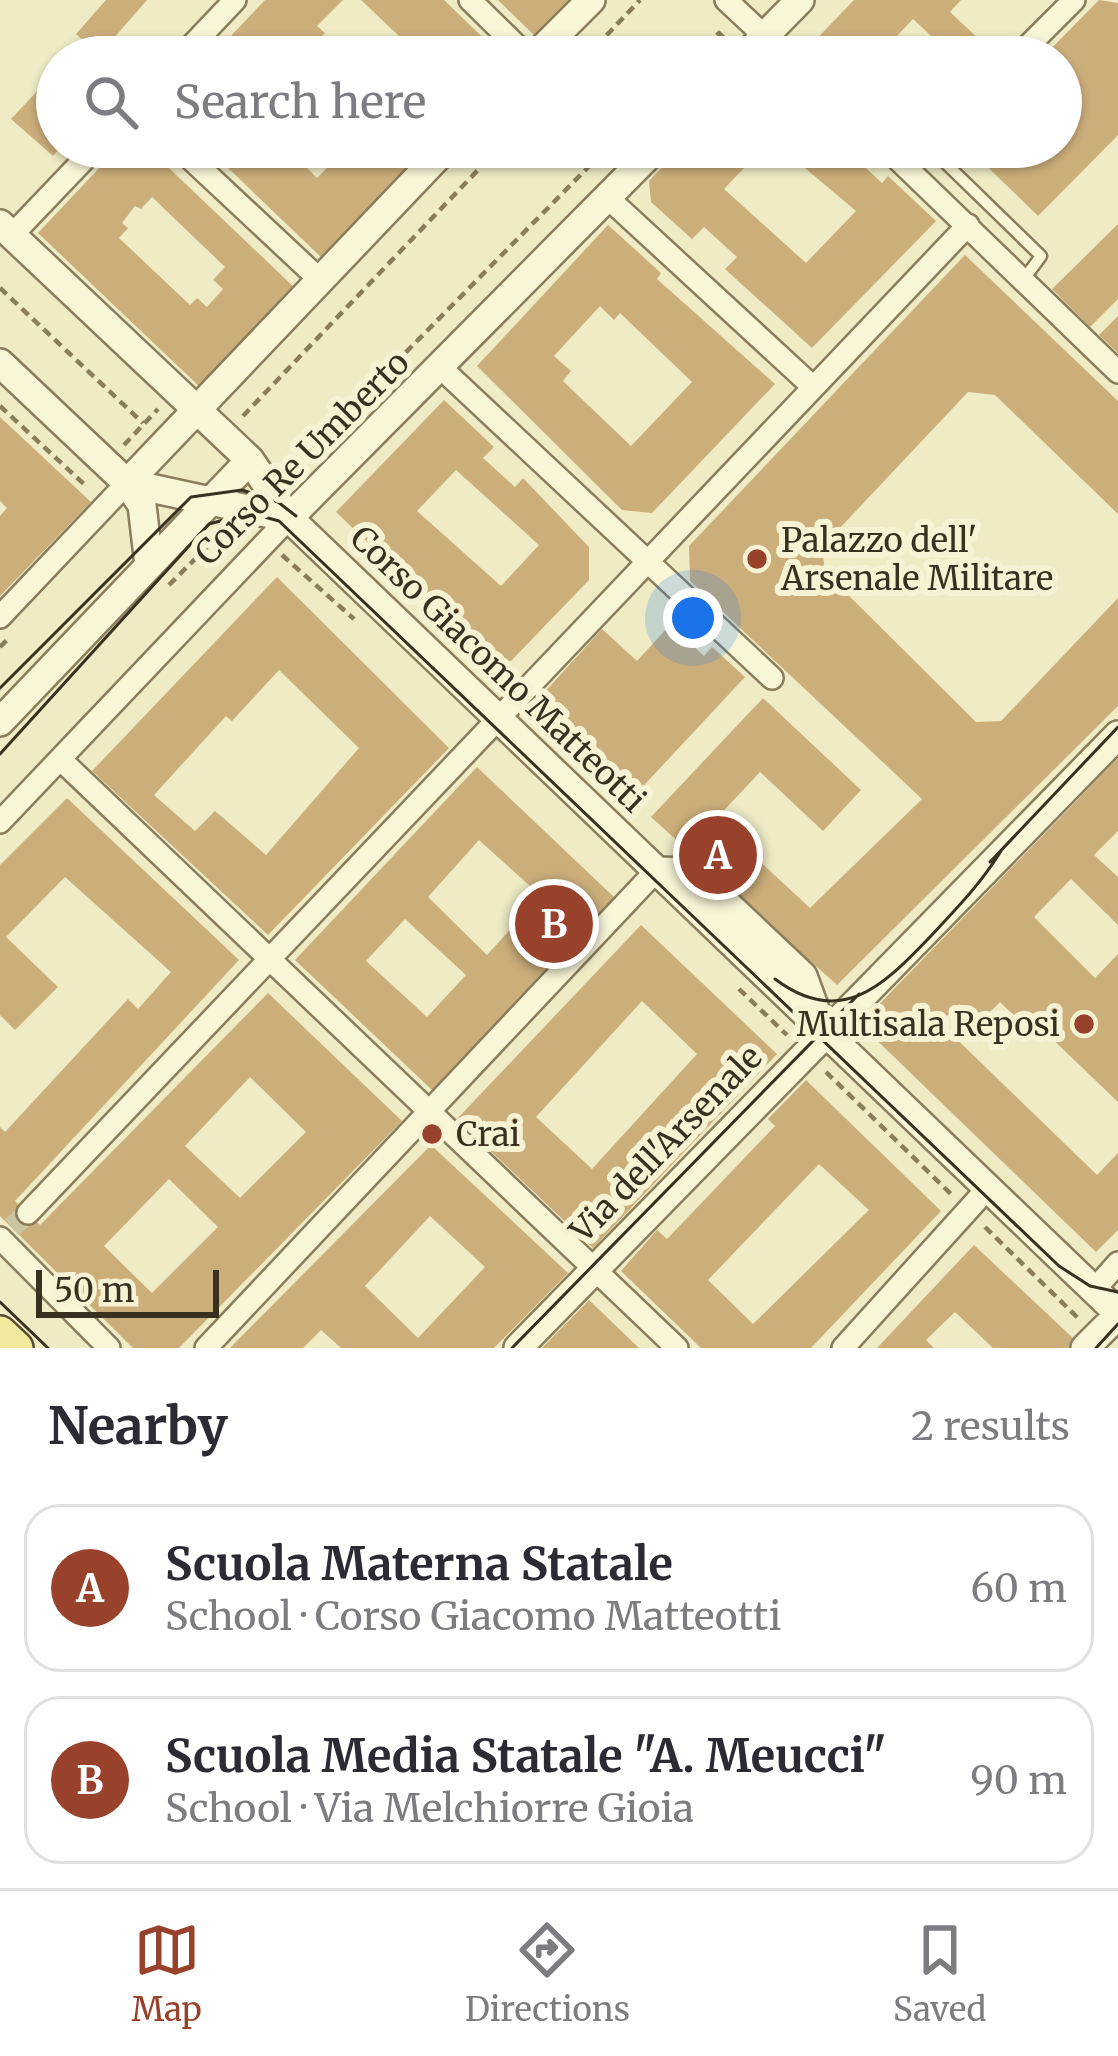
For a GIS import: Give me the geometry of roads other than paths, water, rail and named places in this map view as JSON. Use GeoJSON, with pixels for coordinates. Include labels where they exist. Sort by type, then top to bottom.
{"type":"FeatureCollection","features":[{"type":"Feature","properties":{"kind":"main road"},"geometry":{"type":"LineString","coordinates":[[0,1333],[16,1348]]}},
{"type":"Feature","properties":{"kind":"street"},"geometry":{"type":"LineString","coordinates":[[201,36],[235,0]]}},
{"type":"Feature","properties":{"kind":"street"},"geometry":{"type":"LineString","coordinates":[[470,0],[509,36]]}},
{"type":"Feature","properties":{"kind":"street"},"geometry":{"type":"LineString","coordinates":[[553,36],[591,0]]}},
{"type":"Feature","properties":{"kind":"street"},"geometry":{"type":"LineString","coordinates":[[726,0],[747,36]]}},
{"type":"Feature","properties":{"kind":"street"},"geometry":{"type":"LineString","coordinates":[[765,36],[800,0]]}},
{"type":"Feature","properties":{"kind":"street"},"geometry":{"type":"LineString","coordinates":[[1038,36],[1074,0]]}},
{"type":"Feature","properties":{"kind":"street"},"geometry":{"type":"LineString","coordinates":[[6,230],[73,168]]}},
{"type":"Feature","properties":{"kind":"street"},"geometry":{"type":"LineString","coordinates":[[200,168],[319,279]]}},
{"type":"Feature","properties":{"kind":"street"},"geometry":{"type":"LineString","coordinates":[[0,617],[427,168]]}},
{"type":"Feature","properties":{"kind":"street","name":"Corso Re Umberto"},"geometry":{"type":"LineString","coordinates":[[0,822],[290,518],[637,168]]}},
{"type":"Feature","properties":{"kind":"street"},"geometry":{"type":"LineString","coordinates":[[908,169],[1118,372]]}},
{"type":"Feature","properties":{"kind":"street"},"geometry":{"type":"LineString","coordinates":[[608,198],[812,386]]}},
{"type":"Feature","properties":{"kind":"street"},"geometry":{"type":"LineString","coordinates":[[110,1348],[10,1229],[968,225]]}},
{"type":"Feature","properties":{"kind":"street","name":"Corso Giacomo Matteotti"},"geometry":{"type":"LineString","coordinates":[[6,230],[198,410],[260,450],[290,518],[1118,1314]]}},
{"type":"Feature","properties":{"kind":"street"},"geometry":{"type":"LineString","coordinates":[[0,363],[127,483],[290,518]]}},
{"type":"Feature","properties":{"kind":"street"},"geometry":{"type":"LineString","coordinates":[[441,368],[772,678]]}},
{"type":"Feature","properties":{"kind":"street","name":"Corso Re Umberto"},"geometry":{"type":"LineString","coordinates":[[4,711],[260,450]]}},
{"type":"Feature","properties":{"kind":"street","name":"Corso Re Umberto"},"geometry":{"type":"LineString","coordinates":[[127,483],[142,505],[148,565]]}},
{"type":"Feature","properties":{"kind":"street","name":"Via dell'Arsenale"},"geometry":{"type":"LineString","coordinates":[[518,1348],[1118,735]]}},
{"type":"Feature","properties":{"kind":"street"},"geometry":{"type":"LineString","coordinates":[[60,759],[272,956],[676,1348]]}},
{"type":"Feature","properties":{"kind":"street"},"geometry":{"type":"LineString","coordinates":[[206,1348],[656,872]]}},
{"type":"Feature","properties":{"kind":"street"},"geometry":{"type":"LineString","coordinates":[[843,1348],[987,1189]]}},
{"type":"Feature","properties":{"kind":"street"},"geometry":{"type":"LineString","coordinates":[[1094,1290],[1118,1263]]}},
{"type":"Feature","properties":{"kind":"street"},"geometry":{"type":"LineString","coordinates":[[1085,1348],[1118,1314]]}},
{"type":"Feature","properties":{"kind":"lane"},"geometry":{"type":"LineString","coordinates":[[950,168],[1040,256],[1024,279]]}},
{"type":"Feature","properties":{"kind":"tunnel"},"geometry":{"type":"LineString","coordinates":[[12,1227],[28,1213]]}},
{"type":"Feature","properties":{"kind":"tram line"},"geometry":{"type":"LineString","coordinates":[[0,688],[191,497],[242,490],[278,502],[296,516]]}},
{"type":"Feature","properties":{"kind":"tram line"},"geometry":{"type":"LineString","coordinates":[[0,754],[209,524],[250,513],[279,521],[1059,1266],[1090,1286],[1118,1292]]}},
{"type":"Feature","properties":{"kind":"tram line"},"geometry":{"type":"LineString","coordinates":[[990,862],[1118,727]]}},
{"type":"Feature","properties":{"kind":"tram line"},"geometry":{"type":"LineString","coordinates":[[775,979],[820,1000],[840,1001],[877,986],[948,918],[1001,851]]}},
{"type":"Feature","properties":{"kind":"tram line"},"geometry":{"type":"LineString","coordinates":[[512,1348],[859,994]]}},
{"type":"Feature","properties":{"kind":"tram line"},"geometry":{"type":"LineString","coordinates":[[0,1302],[48,1348]]}},
{"type":"Feature","properties":{"kind":"tram line"},"geometry":{"type":"LineString","coordinates":[[1096,1348],[1118,1324]]}},
{"type":"Feature","properties":{"kind":"place","name":"Palazzo dell' Arsenale Militare"},"geometry":{"type":"Point","coordinates":[757,559]}},
{"type":"Feature","properties":{"kind":"place","name":"Scuola Materna Statale"},"geometry":{"type":"Point","coordinates":[718,855]}},
{"type":"Feature","properties":{"kind":"place","name":"Scuola Media Statale \"A. Meucci\""},"geometry":{"type":"Point","coordinates":[554,924]}},
{"type":"Feature","properties":{"kind":"place","name":"Multisala Reposi"},"geometry":{"type":"Point","coordinates":[1084,1024]}},
{"type":"Feature","properties":{"kind":"place","name":"Crai"},"geometry":{"type":"Point","coordinates":[432,1134]}}]}
